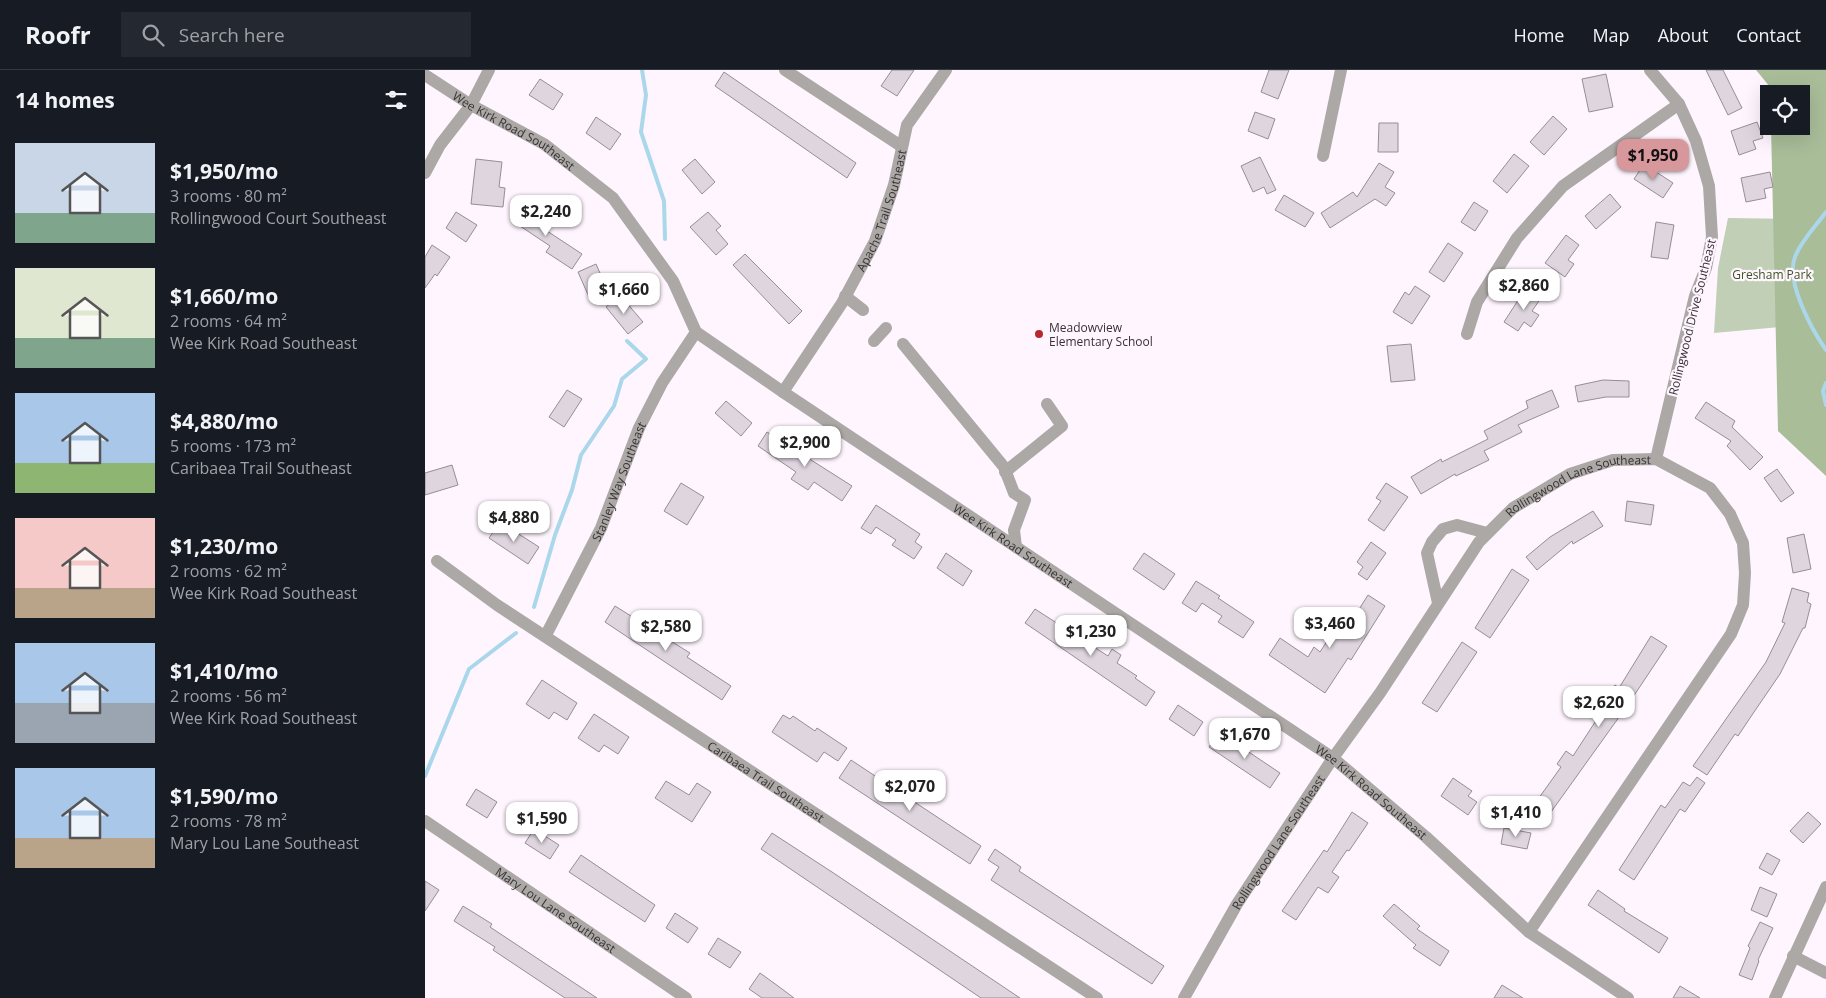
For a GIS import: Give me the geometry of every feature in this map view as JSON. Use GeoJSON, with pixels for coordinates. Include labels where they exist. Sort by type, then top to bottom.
{"type":"FeatureCollection","features":[{"type":"Feature","properties":{"kind":"street"},"geometry":{"type":"LineString","coordinates":[[425,173],[440,145],[471,105],[489,70]]}},
{"type":"Feature","properties":{"kind":"street","name":"Apache Trail Southeast"},"geometry":{"type":"LineString","coordinates":[[783,392],[845,296],[875,241],[894,185],[901,146],[785,70]]}},
{"type":"Feature","properties":{"kind":"street"},"geometry":{"type":"LineString","coordinates":[[901,146],[907,125],[946,70]]}},
{"type":"Feature","properties":{"kind":"street"},"geometry":{"type":"LineString","coordinates":[[1323,156],[1341,70]]}},
{"type":"Feature","properties":{"kind":"street","name":"Rollingwood Drive Southeast"},"geometry":{"type":"LineString","coordinates":[[1650,70],[1679,104],[1696,141],[1709,186],[1712,237],[1706,268],[1695,296],[1656,459]]}},
{"type":"Feature","properties":{"kind":"street","name":"Wee Kirk Road Southeast"},"geometry":{"type":"LineString","coordinates":[[425,75],[471,105],[544,144],[613,198],[673,281],[696,332],[783,392],[1333,758],[1426,837],[1529,932],[1628,998]]}},
{"type":"Feature","properties":{"kind":"street"},"geometry":{"type":"LineString","coordinates":[[1467,334],[1477,302],[1517,238],[1563,186],[1679,104]]}},
{"type":"Feature","properties":{"kind":"street"},"geometry":{"type":"LineString","coordinates":[[845,296],[863,310]]}},
{"type":"Feature","properties":{"kind":"street"},"geometry":{"type":"LineString","coordinates":[[874,341],[886,328]]}},
{"type":"Feature","properties":{"kind":"street","name":"Stanley Way Southeast"},"geometry":{"type":"LineString","coordinates":[[546,635],[601,528],[639,428],[662,383],[696,332]]}},
{"type":"Feature","properties":{"kind":"street"},"geometry":{"type":"LineString","coordinates":[[903,344],[1005,472],[1014,493],[1025,500],[1014,530],[1015,547]]}},
{"type":"Feature","properties":{"kind":"street"},"geometry":{"type":"LineString","coordinates":[[1005,472],[1062,426],[1047,404]]}},
{"type":"Feature","properties":{"kind":"street","name":"Rollingwood Lane Southeast"},"geometry":{"type":"LineString","coordinates":[[1184,998],[1189,985],[1237,904],[1333,758],[1380,693],[1479,542],[1513,508],[1570,474],[1613,460],[1656,459],[1710,488],[1731,514],[1743,544],[1745,574],[1743,605],[1731,634],[1529,932]]}},
{"type":"Feature","properties":{"kind":"street"},"geometry":{"type":"LineString","coordinates":[[1438,603],[1427,554],[1432,542],[1443,529],[1457,525],[1487,533]]}},
{"type":"Feature","properties":{"kind":"street","name":"Caribaea Trail Southeast"},"geometry":{"type":"LineString","coordinates":[[437,561],[497,606],[546,635],[1097,998]]}},
{"type":"Feature","properties":{"kind":"street","name":"Mary Lou Lane Southeast"},"geometry":{"type":"LineString","coordinates":[[425,821],[686,998]]}},
{"type":"Feature","properties":{"kind":"street"},"geometry":{"type":"LineString","coordinates":[[1775,998],[1826,887]]}},
{"type":"Feature","properties":{"kind":"street"},"geometry":{"type":"LineString","coordinates":[[1793,956],[1826,973]]}},
{"type":"Feature","properties":{"kind":"green space"},"geometry":{"type":"Polygon","coordinates":[[[1756,70],[1826,70],[1826,476],[1778,431],[1771,135],[1810,135],[1810,85],[1768,85],[1756,70]]]}},
{"type":"Feature","properties":{"kind":"green space","name":"Gresham Park"},"geometry":{"type":"Polygon","coordinates":[[[1728,218],[1797,219],[1803,325],[1714,333],[1718,268],[1728,218]]]}},
{"type":"Feature","properties":{"kind":"building"},"geometry":{"type":"Polygon","coordinates":[[[892,70],[914,70],[897,96],[881,86],[892,70]]]}},
{"type":"Feature","properties":{"kind":"building"},"geometry":{"type":"Polygon","coordinates":[[[1269,70],[1289,70],[1278,99],[1261,92],[1269,70]]]}},
{"type":"Feature","properties":{"kind":"building"},"geometry":{"type":"Polygon","coordinates":[[[1706,70],[1723,70],[1742,108],[1728,115],[1706,70]]]}},
{"type":"Feature","properties":{"kind":"building"},"geometry":{"type":"Polygon","coordinates":[[[724,72],[856,163],[847,178],[715,86],[724,72]]]}},
{"type":"Feature","properties":{"kind":"building"},"geometry":{"type":"Polygon","coordinates":[[[1606,74],[1613,107],[1589,112],[1582,79],[1606,74]]]}},
{"type":"Feature","properties":{"kind":"building"},"geometry":{"type":"Polygon","coordinates":[[[540,79],[563,94],[553,110],[529,95],[540,79]]]}},
{"type":"Feature","properties":{"kind":"building"},"geometry":{"type":"Polygon","coordinates":[[[1255,112],[1275,119],[1268,139],[1248,131],[1255,112]]]}},
{"type":"Feature","properties":{"kind":"building"},"geometry":{"type":"Polygon","coordinates":[[[1553,116],[1567,129],[1544,155],[1530,142],[1553,116]]]}},
{"type":"Feature","properties":{"kind":"building"},"geometry":{"type":"Polygon","coordinates":[[[596,117],[621,134],[610,150],[586,133],[596,117]]]}},
{"type":"Feature","properties":{"kind":"building"},"geometry":{"type":"Polygon","coordinates":[[[1757,122],[1760,135],[1763,138],[1753,141],[1756,149],[1739,155],[1731,131],[1757,122]]]}},
{"type":"Feature","properties":{"kind":"building"},"geometry":{"type":"Polygon","coordinates":[[[1379,123],[1398,123],[1398,152],[1378,152],[1379,123]]]}},
{"type":"Feature","properties":{"kind":"building"},"geometry":{"type":"Polygon","coordinates":[[[1514,154],[1529,166],[1507,193],[1493,181],[1514,154]]]}},
{"type":"Feature","properties":{"kind":"building"},"geometry":{"type":"Polygon","coordinates":[[[1260,157],[1276,190],[1267,194],[1264,187],[1253,192],[1241,166],[1260,157]]]}},
{"type":"Feature","properties":{"kind":"building"},"geometry":{"type":"Polygon","coordinates":[[[476,159],[502,162],[499,187],[505,188],[503,207],[471,204],[476,159]]]}},
{"type":"Feature","properties":{"kind":"building"},"geometry":{"type":"Polygon","coordinates":[[[695,159],[715,182],[702,194],[682,170],[695,159]]]}},
{"type":"Feature","properties":{"kind":"building"},"geometry":{"type":"Polygon","coordinates":[[[1379,163],[1394,172],[1385,187],[1395,193],[1386,206],[1375,199],[1330,228],[1321,213],[1353,192],[1357,197],[1379,163]]]}},
{"type":"Feature","properties":{"kind":"building"},"geometry":{"type":"Polygon","coordinates":[[[1644,164],[1673,183],[1663,198],[1634,179],[1644,164]]]}},
{"type":"Feature","properties":{"kind":"building"},"geometry":{"type":"Polygon","coordinates":[[[1770,172],[1773,187],[1764,189],[1766,198],[1746,202],[1741,178],[1770,172]]]}},
{"type":"Feature","properties":{"kind":"building"},"geometry":{"type":"Polygon","coordinates":[[[1610,194],[1621,207],[1596,229],[1585,216],[1610,194]]]}},
{"type":"Feature","properties":{"kind":"building"},"geometry":{"type":"Polygon","coordinates":[[[1284,195],[1314,213],[1305,227],[1275,210],[1284,195]]]}},
{"type":"Feature","properties":{"kind":"building"},"geometry":{"type":"Polygon","coordinates":[[[1474,202],[1488,211],[1475,231],[1461,222],[1474,202]]]}},
{"type":"Feature","properties":{"kind":"building"},"geometry":{"type":"Polygon","coordinates":[[[521,204],[545,220],[541,227],[582,254],[572,269],[546,252],[550,246],[511,220],[521,204]]]}},
{"type":"Feature","properties":{"kind":"building"},"geometry":{"type":"Polygon","coordinates":[[[456,212],[477,225],[466,242],[446,228],[456,212]]]}},
{"type":"Feature","properties":{"kind":"building"},"geometry":{"type":"Polygon","coordinates":[[[708,212],[721,226],[716,230],[728,244],[716,255],[690,227],[708,212]]]}},
{"type":"Feature","properties":{"kind":"building"},"geometry":{"type":"Polygon","coordinates":[[[1656,222],[1674,225],[1668,259],[1651,257],[1656,222]]]}},
{"type":"Feature","properties":{"kind":"building"},"geometry":{"type":"Polygon","coordinates":[[[1566,235],[1579,245],[1568,260],[1574,264],[1565,277],[1545,263],[1566,235]]]}},
{"type":"Feature","properties":{"kind":"building"},"geometry":{"type":"Polygon","coordinates":[[[1448,243],[1463,253],[1444,282],[1429,272],[1448,243]]]}},
{"type":"Feature","properties":{"kind":"building"},"geometry":{"type":"Polygon","coordinates":[[[432,245],[450,257],[437,276],[435,274],[425,288],[425,257],[432,245]]]}},
{"type":"Feature","properties":{"kind":"building"},"geometry":{"type":"Polygon","coordinates":[[[745,254],[802,311],[789,324],[733,265],[745,254]]]}},
{"type":"Feature","properties":{"kind":"building"},"geometry":{"type":"Polygon","coordinates":[[[596,264],[607,289],[589,297],[578,272],[596,264]]]}},
{"type":"Feature","properties":{"kind":"building"},"geometry":{"type":"Polygon","coordinates":[[[1415,286],[1430,296],[1412,324],[1393,312],[1405,292],[1409,295],[1415,286]]]}},
{"type":"Feature","properties":{"kind":"building"},"geometry":{"type":"Polygon","coordinates":[[[1526,288],[1541,298],[1532,311],[1539,315],[1531,327],[1524,322],[1518,331],[1504,322],[1526,288]]]}},
{"type":"Feature","properties":{"kind":"building"},"geometry":{"type":"Polygon","coordinates":[[[620,295],[643,322],[628,334],[606,307],[620,295]]]}},
{"type":"Feature","properties":{"kind":"building"},"geometry":{"type":"Polygon","coordinates":[[[1411,344],[1415,380],[1391,382],[1387,346],[1411,344]]]}},
{"type":"Feature","properties":{"kind":"building"},"geometry":{"type":"Polygon","coordinates":[[[1603,380],[1629,381],[1629,397],[1606,397],[1578,402],[1575,386],[1603,380]]]}},
{"type":"Feature","properties":{"kind":"building"},"geometry":{"type":"Polygon","coordinates":[[[567,390],[582,399],[564,427],[549,417],[567,390]]]}},
{"type":"Feature","properties":{"kind":"building"},"geometry":{"type":"Polygon","coordinates":[[[1552,390],[1559,407],[1518,425],[1522,432],[1484,451],[1489,460],[1456,476],[1455,474],[1421,494],[1411,477],[1441,459],[1442,462],[1488,439],[1484,431],[1528,408],[1526,401],[1552,390]]]}},
{"type":"Feature","properties":{"kind":"building"},"geometry":{"type":"Polygon","coordinates":[[[726,401],[752,423],[741,436],[715,413],[726,401]]]}},
{"type":"Feature","properties":{"kind":"building"},"geometry":{"type":"Polygon","coordinates":[[[1706,402],[1735,421],[1732,427],[1763,457],[1750,470],[1727,446],[1731,441],[1695,418],[1706,402]]]}},
{"type":"Feature","properties":{"kind":"building"},"geometry":{"type":"Polygon","coordinates":[[[767,432],[852,486],[842,501],[814,482],[808,490],[791,479],[796,472],[758,446],[767,432]]]}},
{"type":"Feature","properties":{"kind":"building"},"geometry":{"type":"Polygon","coordinates":[[[452,465],[458,485],[425,495],[425,473],[452,465]]]}},
{"type":"Feature","properties":{"kind":"building"},"geometry":{"type":"Polygon","coordinates":[[[1777,469],[1794,493],[1781,502],[1764,478],[1777,469]]]}},
{"type":"Feature","properties":{"kind":"building"},"geometry":{"type":"Polygon","coordinates":[[[681,483],[704,497],[687,525],[664,511],[681,483]]]}},
{"type":"Feature","properties":{"kind":"building"},"geometry":{"type":"Polygon","coordinates":[[[1386,483],[1408,497],[1384,531],[1368,520],[1381,501],[1376,498],[1386,483]]]}},
{"type":"Feature","properties":{"kind":"building"},"geometry":{"type":"Polygon","coordinates":[[[1627,501],[1654,505],[1651,525],[1625,521],[1627,501]]]}},
{"type":"Feature","properties":{"kind":"building"},"geometry":{"type":"Polygon","coordinates":[[[876,505],[920,534],[915,542],[922,547],[914,559],[892,545],[896,540],[876,527],[871,534],[861,528],[876,505]]]}},
{"type":"Feature","properties":{"kind":"building"},"geometry":{"type":"Polygon","coordinates":[[[1593,511],[1603,526],[1573,544],[1572,541],[1537,570],[1526,557],[1550,537],[1593,511]]]}},
{"type":"Feature","properties":{"kind":"building"},"geometry":{"type":"Polygon","coordinates":[[[500,522],[539,547],[528,564],[489,538],[500,522]]]}},
{"type":"Feature","properties":{"kind":"building"},"geometry":{"type":"Polygon","coordinates":[[[1804,534],[1811,569],[1793,573],[1787,538],[1804,534]]]}},
{"type":"Feature","properties":{"kind":"building"},"geometry":{"type":"Polygon","coordinates":[[[1371,542],[1386,553],[1367,580],[1358,574],[1363,567],[1357,562],[1371,542]]]}},
{"type":"Feature","properties":{"kind":"building"},"geometry":{"type":"Polygon","coordinates":[[[946,553],[972,571],[963,586],[937,568],[946,553]]]}},
{"type":"Feature","properties":{"kind":"building"},"geometry":{"type":"Polygon","coordinates":[[[1144,553],[1175,574],[1164,590],[1133,569],[1144,553]]]}},
{"type":"Feature","properties":{"kind":"building"},"geometry":{"type":"Polygon","coordinates":[[[1512,569],[1529,580],[1490,638],[1475,628],[1512,569]]]}},
{"type":"Feature","properties":{"kind":"building"},"geometry":{"type":"Polygon","coordinates":[[[1196,581],[1220,596],[1218,598],[1254,622],[1243,638],[1218,622],[1222,616],[1202,603],[1196,612],[1182,603],[1196,581]]]}},
{"type":"Feature","properties":{"kind":"building"},"geometry":{"type":"Polygon","coordinates":[[[1792,588],[1809,593],[1807,602],[1811,604],[1805,628],[1803,628],[1780,674],[1738,736],[1735,734],[1707,775],[1693,766],[1766,662],[1785,623],[1782,622],[1792,588]]]}},
{"type":"Feature","properties":{"kind":"building"},"geometry":{"type":"Polygon","coordinates":[[[1368,595],[1385,606],[1351,660],[1348,658],[1325,693],[1269,655],[1280,638],[1308,657],[1314,647],[1320,652],[1336,627],[1344,633],[1368,595]]]}},
{"type":"Feature","properties":{"kind":"building"},"geometry":{"type":"Polygon","coordinates":[[[615,606],[690,653],[687,657],[731,686],[722,700],[605,622],[615,606]]]}},
{"type":"Feature","properties":{"kind":"building"},"geometry":{"type":"Polygon","coordinates":[[[1035,609],[1108,656],[1112,649],[1121,655],[1117,663],[1137,676],[1135,678],[1155,692],[1146,706],[1025,623],[1035,609]]]}},
{"type":"Feature","properties":{"kind":"building"},"geometry":{"type":"Polygon","coordinates":[[[1651,636],[1667,646],[1627,706],[1546,819],[1531,809],[1561,767],[1557,764],[1566,751],[1573,756],[1612,696],[1609,694],[1615,685],[1619,688],[1651,636]]]}},
{"type":"Feature","properties":{"kind":"building"},"geometry":{"type":"Polygon","coordinates":[[[1462,642],[1477,652],[1437,712],[1422,703],[1462,642]]]}},
{"type":"Feature","properties":{"kind":"building"},"geometry":{"type":"Polygon","coordinates":[[[542,680],[577,703],[567,720],[554,712],[549,719],[526,704],[542,680]]]}},
{"type":"Feature","properties":{"kind":"building"},"geometry":{"type":"Polygon","coordinates":[[[1178,705],[1203,722],[1194,736],[1169,719],[1178,705]]]}},
{"type":"Feature","properties":{"kind":"building"},"geometry":{"type":"Polygon","coordinates":[[[594,714],[629,737],[618,754],[604,745],[599,752],[578,738],[594,714]]]}},
{"type":"Feature","properties":{"kind":"building"},"geometry":{"type":"Polygon","coordinates":[[[783,715],[790,719],[793,716],[815,731],[817,728],[847,748],[838,761],[824,752],[817,762],[772,732],[783,715]]]}},
{"type":"Feature","properties":{"kind":"building"},"geometry":{"type":"Polygon","coordinates":[[[1219,732],[1280,773],[1270,788],[1209,747],[1219,732]]]}},
{"type":"Feature","properties":{"kind":"building"},"geometry":{"type":"Polygon","coordinates":[[[851,760],[981,846],[970,864],[839,778],[851,760]]]}},
{"type":"Feature","properties":{"kind":"building"},"geometry":{"type":"Polygon","coordinates":[[[1697,777],[1705,783],[1685,812],[1680,809],[1634,880],[1619,870],[1661,805],[1665,808],[1683,782],[1690,786],[1697,777]]]}},
{"type":"Feature","properties":{"kind":"building"},"geometry":{"type":"Polygon","coordinates":[[[1453,778],[1472,791],[1468,796],[1477,802],[1468,815],[1441,796],[1453,778]]]}},
{"type":"Feature","properties":{"kind":"building"},"geometry":{"type":"Polygon","coordinates":[[[666,781],[689,795],[697,783],[711,792],[692,822],[655,798],[666,781]]]}},
{"type":"Feature","properties":{"kind":"building"},"geometry":{"type":"Polygon","coordinates":[[[476,789],[497,802],[487,818],[466,805],[476,789]]]}},
{"type":"Feature","properties":{"kind":"building"},"geometry":{"type":"Polygon","coordinates":[[[1352,812],[1368,823],[1332,872],[1339,877],[1328,893],[1318,887],[1296,920],[1282,911],[1324,850],[1327,852],[1352,812]]]}},
{"type":"Feature","properties":{"kind":"building"},"geometry":{"type":"Polygon","coordinates":[[[1808,812],[1821,824],[1803,843],[1790,831],[1808,812]]]}},
{"type":"Feature","properties":{"kind":"building"},"geometry":{"type":"Polygon","coordinates":[[[1504,828],[1531,833],[1527,849],[1501,844],[1504,828]]]}},
{"type":"Feature","properties":{"kind":"building"},"geometry":{"type":"Polygon","coordinates":[[[534,829],[559,845],[550,859],[525,843],[534,829]]]}},
{"type":"Feature","properties":{"kind":"building"},"geometry":{"type":"Polygon","coordinates":[[[772,833],[1020,998],[981,998],[761,849],[772,833]]]}},
{"type":"Feature","properties":{"kind":"building"},"geometry":{"type":"Polygon","coordinates":[[[995,849],[1021,867],[1019,871],[1164,966],[1152,984],[991,880],[999,867],[988,860],[995,849]]]}},
{"type":"Feature","properties":{"kind":"building"},"geometry":{"type":"Polygon","coordinates":[[[1767,853],[1780,860],[1772,875],[1759,868],[1767,853]]]}},
{"type":"Feature","properties":{"kind":"building"},"geometry":{"type":"Polygon","coordinates":[[[581,855],[655,905],[645,922],[569,872],[581,855]]]}},
{"type":"Feature","properties":{"kind":"building"},"geometry":{"type":"Polygon","coordinates":[[[425,881],[439,890],[425,911],[425,881]]]}},
{"type":"Feature","properties":{"kind":"building"},"geometry":{"type":"Polygon","coordinates":[[[1760,887],[1777,894],[1767,917],[1751,910],[1760,887]]]}},
{"type":"Feature","properties":{"kind":"building"},"geometry":{"type":"Polygon","coordinates":[[[1598,890],[1625,909],[1624,911],[1668,938],[1659,953],[1588,905],[1598,890]]]}},
{"type":"Feature","properties":{"kind":"building"},"geometry":{"type":"Polygon","coordinates":[[[1394,904],[1420,926],[1417,929],[1449,951],[1440,966],[1413,948],[1416,945],[1383,916],[1394,904]]]}},
{"type":"Feature","properties":{"kind":"building"},"geometry":{"type":"Polygon","coordinates":[[[463,906],[492,924],[490,927],[597,998],[565,998],[493,950],[495,947],[454,921],[463,906]]]}},
{"type":"Feature","properties":{"kind":"building"},"geometry":{"type":"Polygon","coordinates":[[[675,913],[698,928],[688,943],[666,928],[675,913]]]}},
{"type":"Feature","properties":{"kind":"building"},"geometry":{"type":"Polygon","coordinates":[[[1760,922],[1773,928],[1758,960],[1752,980],[1739,975],[1750,948],[1748,946],[1760,922]]]}},
{"type":"Feature","properties":{"kind":"building"},"geometry":{"type":"Polygon","coordinates":[[[718,938],[741,952],[730,968],[708,954],[718,938]]]}},
{"type":"Feature","properties":{"kind":"building"},"geometry":{"type":"Polygon","coordinates":[[[760,973],[794,998],[762,998],[749,989],[760,973]]]}},
{"type":"Feature","properties":{"kind":"building"},"geometry":{"type":"Polygon","coordinates":[[[1502,985],[1523,998],[1494,998],[1502,985]]]}},
{"type":"Feature","properties":{"kind":"building"},"geometry":{"type":"Polygon","coordinates":[[[1680,986],[1700,998],[1673,998],[1680,986]]]}},
{"type":"Feature","properties":{"kind":"waterway"},"geometry":{"type":"LineString","coordinates":[[642,70],[646,95],[641,132],[664,201],[665,239]]}},
{"type":"Feature","properties":{"kind":"waterway"},"geometry":{"type":"LineString","coordinates":[[1826,212],[1801,245],[1795,257],[1793,267],[1801,305],[1826,350]]}},
{"type":"Feature","properties":{"kind":"waterway"},"geometry":{"type":"LineString","coordinates":[[534,607],[555,535],[572,490],[581,455],[614,406],[622,379],[646,359],[627,341]]}},
{"type":"Feature","properties":{"kind":"waterway"},"geometry":{"type":"LineString","coordinates":[[1826,383],[1823,391],[1826,405]]}},
{"type":"Feature","properties":{"kind":"waterway"},"geometry":{"type":"LineString","coordinates":[[425,776],[469,669],[516,633]]}},
{"type":"Feature","properties":{"kind":"place","name":"Meadowview Elementary School"},"geometry":{"type":"Point","coordinates":[1039,334]}}]}
